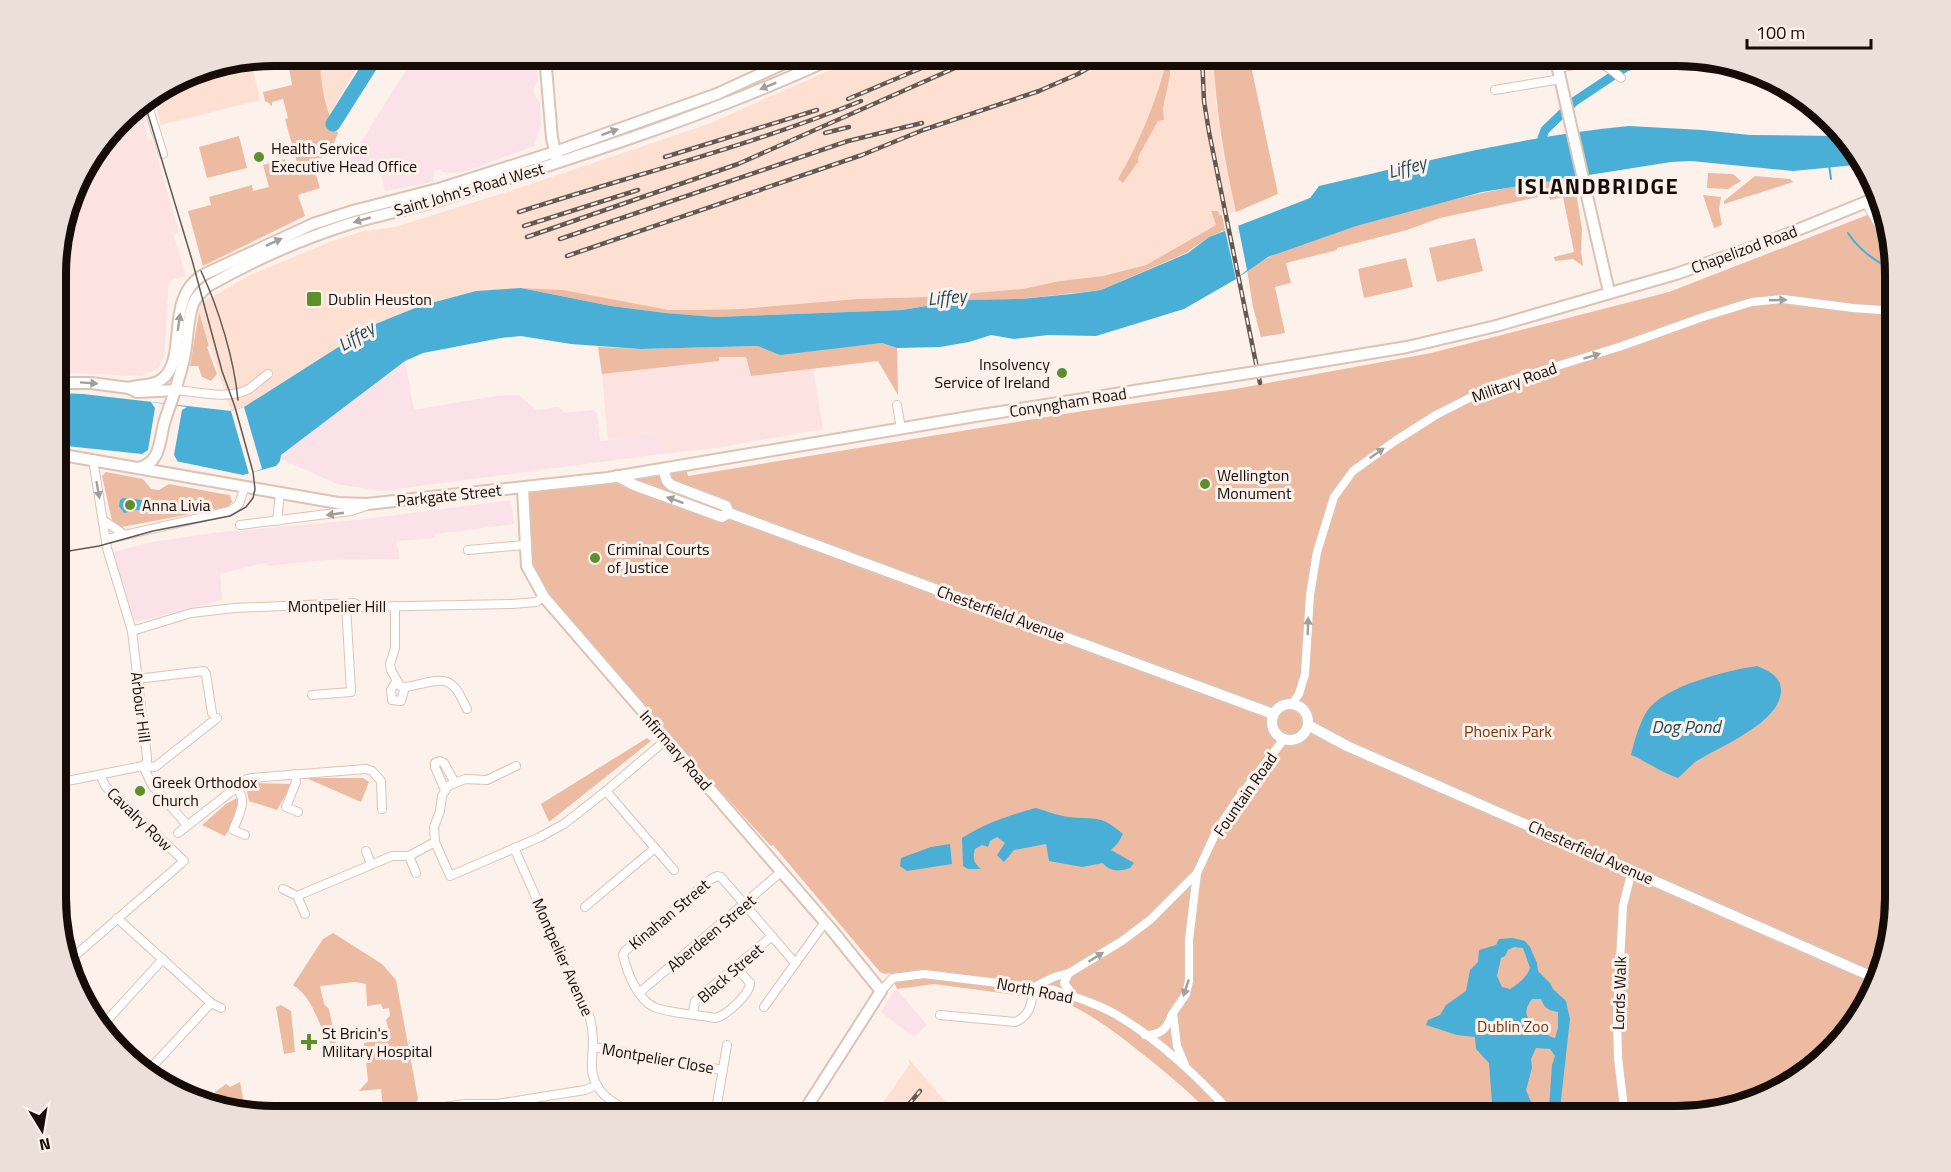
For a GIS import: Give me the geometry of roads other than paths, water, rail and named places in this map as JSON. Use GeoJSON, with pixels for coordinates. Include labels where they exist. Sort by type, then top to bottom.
{"type":"FeatureCollection","features":[{"type":"Feature","properties":{"kind":"main road"},"geometry":{"type":"LineString","coordinates":[[546,66],[552,138],[557,157]]}},
{"type":"Feature","properties":{"kind":"main road","name":"Saint John's Road West"},"geometry":{"type":"LineString","coordinates":[[160,443],[168,404],[177,390],[185,356],[192,306],[200,293],[208,286],[293,245],[349,224],[445,198],[557,157],[717,94],[778,66]]}},
{"type":"Feature","properties":{"kind":"main road","name":"Saint John's Road West"},"geometry":{"type":"LineString","coordinates":[[129,388],[160,381],[171,365],[182,300],[189,286],[203,274],[338,215],[557,157],[733,100],[813,66]]}},
{"type":"Feature","properties":{"kind":"main road"},"geometry":{"type":"LineString","coordinates":[[1558,68],[1609,292]]}},
{"type":"Feature","properties":{"kind":"main road","name":"Chapelizod Road"},"geometry":{"type":"LineString","coordinates":[[1609,292],[1686,270],[1768,242],[1871,200]]}},
{"type":"Feature","properties":{"kind":"main road","name":"Conyngham Road"},"geometry":{"type":"LineString","coordinates":[[523,488],[663,469],[1428,343],[1496,326],[1609,292]]}},
{"type":"Feature","properties":{"kind":"main road"},"geometry":{"type":"LineString","coordinates":[[66,383],[91,383],[129,388],[137,392],[177,390]]}},
{"type":"Feature","properties":{"kind":"main road"},"geometry":{"type":"LineString","coordinates":[[152,392],[168,404]]}},
{"type":"Feature","properties":{"kind":"main road"},"geometry":{"type":"LineString","coordinates":[[138,468],[151,463],[160,443]]}},
{"type":"Feature","properties":{"kind":"main road"},"geometry":{"type":"LineString","coordinates":[[160,443],[163,460],[167,465],[189,476]]}},
{"type":"Feature","properties":{"kind":"main road","name":"Parkgate Street"},"geometry":{"type":"LineString","coordinates":[[66,455],[342,503],[376,502],[523,488]]}},
{"type":"Feature","properties":{"kind":"main road","name":"Chesterfield Avenue"},"geometry":{"type":"LineString","coordinates":[[663,469],[671,485],[726,506],[729,513],[1273,714]]}},
{"type":"Feature","properties":{"kind":"main road","name":"Chesterfield Avenue"},"geometry":{"type":"LineString","coordinates":[[617,476],[634,485],[722,517],[729,513]]}},
{"type":"Feature","properties":{"kind":"main road","name":"Infirmary Road"},"geometry":{"type":"LineString","coordinates":[[523,488],[527,566],[544,597],[781,872],[885,987]]}},
{"type":"Feature","properties":{"kind":"main road"},"geometry":{"type":"LineString","coordinates":[[1292,704],[1302,708],[1306,713],[1308,725],[1299,738],[1284,739],[1274,732],[1273,714],[1281,706],[1292,704]]}},
{"type":"Feature","properties":{"kind":"main road","name":"Chesterfield Avenue"},"geometry":{"type":"LineString","coordinates":[[1308,725],[1347,746],[1870,976]]}},
{"type":"Feature","properties":{"kind":"main road"},"geometry":{"type":"LineString","coordinates":[[808,1106],[885,987]]}},
{"type":"Feature","properties":{"kind":"street"},"geometry":{"type":"LineString","coordinates":[[1558,68],[1571,66]]}},
{"type":"Feature","properties":{"kind":"street"},"geometry":{"type":"LineString","coordinates":[[1605,66],[1621,78]]}},
{"type":"Feature","properties":{"kind":"street"},"geometry":{"type":"LineString","coordinates":[[1495,90],[1561,79]]}},
{"type":"Feature","properties":{"kind":"street"},"geometry":{"type":"LineString","coordinates":[[149,109],[163,154]]}},
{"type":"Feature","properties":{"kind":"street","name":"Military Road"},"geometry":{"type":"LineString","coordinates":[[1292,704],[1299,694],[1305,674],[1310,595],[1317,552],[1334,498],[1353,471],[1395,441],[1436,415],[1495,386],[1752,302],[1783,299],[1885,310]]}},
{"type":"Feature","properties":{"kind":"street"},"geometry":{"type":"LineString","coordinates":[[177,390],[230,394],[248,390],[268,374]]}},
{"type":"Feature","properties":{"kind":"street"},"geometry":{"type":"LineString","coordinates":[[897,405],[901,429]]}},
{"type":"Feature","properties":{"kind":"street","name":"Arbour Hill"},"geometry":{"type":"LineString","coordinates":[[66,781],[143,766],[147,762],[132,632],[108,551],[93,459]]}},
{"type":"Feature","properties":{"kind":"street"},"geometry":{"type":"LineString","coordinates":[[107,539],[230,511],[239,504],[245,486]]}},
{"type":"Feature","properties":{"kind":"street"},"geometry":{"type":"LineString","coordinates":[[277,521],[280,493]]}},
{"type":"Feature","properties":{"kind":"street","name":"Parkgate Street"},"geometry":{"type":"LineString","coordinates":[[240,525],[351,511],[376,502]]}},
{"type":"Feature","properties":{"kind":"street"},"geometry":{"type":"LineString","coordinates":[[103,520],[125,535]]}},
{"type":"Feature","properties":{"kind":"street"},"geometry":{"type":"LineString","coordinates":[[468,550],[525,544]]}},
{"type":"Feature","properties":{"kind":"street","name":"Montpelier Hill"},"geometry":{"type":"LineString","coordinates":[[132,632],[191,613],[234,608],[354,603],[361,607],[519,604],[536,602],[544,597]]}},
{"type":"Feature","properties":{"kind":"street"},"geometry":{"type":"LineString","coordinates":[[312,695],[351,692],[346,604]]}},
{"type":"Feature","properties":{"kind":"street"},"geometry":{"type":"LineString","coordinates":[[395,606],[394,648],[390,664],[396,682],[405,687],[438,681],[448,682],[467,709]]}},
{"type":"Feature","properties":{"kind":"street"},"geometry":{"type":"LineString","coordinates":[[137,679],[204,671],[214,715],[162,763],[151,767],[143,766]]}},
{"type":"Feature","properties":{"kind":"street"},"geometry":{"type":"LineString","coordinates":[[396,682],[391,690],[392,700],[401,701],[405,687]]}},
{"type":"Feature","properties":{"kind":"street"},"geometry":{"type":"LineString","coordinates":[[516,766],[487,780],[465,779],[445,790],[434,827],[435,842],[450,876],[564,824],[667,739]]}},
{"type":"Feature","properties":{"kind":"street","name":"Fountain Road"},"geometry":{"type":"LineString","coordinates":[[1033,988],[1054,977],[1069,973],[1122,941],[1150,920],[1175,896],[1197,873],[1218,830],[1237,800],[1284,739]]}},
{"type":"Feature","properties":{"kind":"street"},"geometry":{"type":"LineString","coordinates":[[445,790],[435,763],[440,761],[444,763],[455,783]]}},
{"type":"Feature","properties":{"kind":"street"},"geometry":{"type":"LineString","coordinates":[[143,766],[152,785],[187,825]]}},
{"type":"Feature","properties":{"kind":"street"},"geometry":{"type":"LineString","coordinates":[[178,832],[247,779],[252,778],[372,771],[381,781],[382,809]]}},
{"type":"Feature","properties":{"kind":"street"},"geometry":{"type":"LineString","coordinates":[[295,774],[296,782],[286,807],[298,812]]}},
{"type":"Feature","properties":{"kind":"street","name":"Cavalry Row"},"geometry":{"type":"LineString","coordinates":[[99,775],[106,787],[184,861],[117,918]]}},
{"type":"Feature","properties":{"kind":"street"},"geometry":{"type":"LineString","coordinates":[[236,788],[242,798],[242,806],[233,830],[246,835]]}},
{"type":"Feature","properties":{"kind":"street"},"geometry":{"type":"LineString","coordinates":[[606,791],[674,870]]}},
{"type":"Feature","properties":{"kind":"street"},"geometry":{"type":"LineString","coordinates":[[297,896],[392,856],[409,856],[435,842]]}},
{"type":"Feature","properties":{"kind":"street","name":"Montpelier Avenue"},"geometry":{"type":"LineString","coordinates":[[514,848],[590,1018],[593,1029],[592,1067],[597,1085]]}},
{"type":"Feature","properties":{"kind":"street"},"geometry":{"type":"LineString","coordinates":[[585,907],[655,848]]}},
{"type":"Feature","properties":{"kind":"street"},"geometry":{"type":"LineString","coordinates":[[366,851],[371,864]]}},
{"type":"Feature","properties":{"kind":"street"},"geometry":{"type":"LineString","coordinates":[[409,856],[416,873]]}},
{"type":"Feature","properties":{"kind":"street","name":"Lords Walk"},"geometry":{"type":"LineString","coordinates":[[1624,1106],[1618,1059],[1617,1016],[1623,906],[1632,870]]}},
{"type":"Feature","properties":{"kind":"street","name":"Aberdeen Street"},"geometry":{"type":"LineString","coordinates":[[639,993],[781,872]]}},
{"type":"Feature","properties":{"kind":"street"},"geometry":{"type":"LineString","coordinates":[[1145,1035],[1162,1032],[1167,1027],[1186,994],[1190,981],[1189,940],[1197,873]]}},
{"type":"Feature","properties":{"kind":"street","name":"Kinahan Street"},"geometry":{"type":"LineString","coordinates":[[639,993],[623,955],[633,944],[717,876],[721,877],[745,904]]}},
{"type":"Feature","properties":{"kind":"street"},"geometry":{"type":"LineString","coordinates":[[283,889],[297,896],[306,914]]}},
{"type":"Feature","properties":{"kind":"street"},"geometry":{"type":"LineString","coordinates":[[1175,896],[1187,893],[1194,901]]}},
{"type":"Feature","properties":{"kind":"street"},"geometry":{"type":"LineString","coordinates":[[745,904],[795,963]]}},
{"type":"Feature","properties":{"kind":"street"},"geometry":{"type":"LineString","coordinates":[[74,956],[117,918],[211,1003],[221,1008]]}},
{"type":"Feature","properties":{"kind":"street"},"geometry":{"type":"LineString","coordinates":[[764,1007],[825,922]]}},
{"type":"Feature","properties":{"kind":"street","name":"Black Street"},"geometry":{"type":"LineString","coordinates":[[693,1013],[695,1001],[772,936]]}},
{"type":"Feature","properties":{"kind":"street"},"geometry":{"type":"LineString","coordinates":[[107,1021],[130,995],[166,962]]}},
{"type":"Feature","properties":{"kind":"street"},"geometry":{"type":"LineString","coordinates":[[639,993],[654,1007],[715,1018],[723,1016],[749,990],[750,983],[736,967]]}},
{"type":"Feature","properties":{"kind":"street"},"geometry":{"type":"LineString","coordinates":[[1069,973],[1064,983],[1074,996]]}},
{"type":"Feature","properties":{"kind":"street","name":"North Road"},"geometry":{"type":"LineString","coordinates":[[885,987],[901,978],[913,975],[935,975],[1054,990],[1074,996],[1113,1013],[1145,1035],[1185,1066],[1224,1106]]}},
{"type":"Feature","properties":{"kind":"street"},"geometry":{"type":"LineString","coordinates":[[940,1014],[1015,1022],[1023,1019],[1028,1013],[1033,988]]}},
{"type":"Feature","properties":{"kind":"street"},"geometry":{"type":"LineString","coordinates":[[152,1066],[211,1003]]}},
{"type":"Feature","properties":{"kind":"street"},"geometry":{"type":"LineString","coordinates":[[1173,1013],[1178,1046],[1185,1066]]}},
{"type":"Feature","properties":{"kind":"street","name":"Montpelier Close"},"geometry":{"type":"LineString","coordinates":[[716,1106],[728,1045]]}},
{"type":"Feature","properties":{"kind":"street","name":"Montpelier Close"},"geometry":{"type":"LineString","coordinates":[[593,1047],[723,1070]]}},
{"type":"Feature","properties":{"kind":"street"},"geometry":{"type":"LineString","coordinates":[[453,1106],[497,1104],[585,1090],[597,1085],[606,1098],[618,1106]]}},
{"type":"Feature","properties":{"kind":"water","name":"Liffey"},"geometry":{"type":"Polygon","coordinates":[[[1629,126],[1750,135],[1832,136],[1854,165],[1793,171],[1691,161],[1671,162],[1482,192],[1356,226],[1268,257],[1236,279],[1184,309],[1096,336],[1048,335],[1014,339],[991,335],[940,347],[897,348],[882,343],[780,355],[758,346],[640,349],[571,344],[521,336],[423,353],[405,361],[281,455],[276,466],[243,475],[142,454],[66,446],[66,393],[231,411],[244,407],[373,325],[420,306],[476,291],[521,288],[611,306],[715,317],[902,310],[963,300],[1021,299],[1101,290],[1188,253],[1209,237],[1310,198],[1319,186],[1434,159],[1590,130],[1629,126]]]}},
{"type":"Feature","properties":{"kind":"water"},"geometry":{"type":"Polygon","coordinates":[[[123,498],[159,502],[162,507],[158,511],[137,510],[124,513],[119,506],[123,498]]]}},
{"type":"Feature","properties":{"kind":"water","name":"Dog Pond"},"geometry":{"type":"Polygon","coordinates":[[[1757,666],[1777,678],[1781,691],[1778,703],[1760,723],[1695,762],[1678,778],[1631,755],[1642,722],[1647,711],[1655,702],[1667,694],[1698,681],[1730,671],[1757,666]]]}},
{"type":"Feature","properties":{"kind":"water"},"geometry":{"type":"Polygon","coordinates":[[[1036,808],[1061,816],[1098,819],[1109,823],[1123,834],[1111,850],[1134,863],[1130,868],[1116,870],[1103,863],[1082,867],[1049,861],[1046,844],[1014,850],[1004,862],[997,855],[1005,843],[997,837],[990,841],[988,847],[982,845],[975,849],[974,860],[981,869],[968,869],[963,866],[962,838],[998,820],[1036,808]]]}},
{"type":"Feature","properties":{"kind":"water"},"geometry":{"type":"Polygon","coordinates":[[[950,844],[952,864],[907,871],[900,866],[901,858],[931,847],[950,844]]]}},
{"type":"Feature","properties":{"kind":"water"},"geometry":{"type":"Polygon","coordinates":[[[1513,938],[1525,941],[1537,963],[1538,971],[1566,1001],[1570,1019],[1560,1106],[1549,1106],[1552,1065],[1555,1056],[1550,1049],[1536,1048],[1531,1059],[1532,1068],[1526,1090],[1531,1102],[1537,1106],[1492,1106],[1489,1063],[1476,1049],[1475,1037],[1457,1035],[1426,1025],[1428,1020],[1440,1015],[1446,1005],[1466,991],[1470,970],[1478,962],[1479,950],[1496,945],[1499,939],[1513,938]],[[1514,947],[1501,958],[1497,976],[1502,987],[1510,989],[1527,974],[1530,968],[1523,948],[1514,947]],[[1532,999],[1526,1011],[1528,1018],[1546,1034],[1555,1038],[1558,1028],[1558,1012],[1547,1008],[1541,999],[1532,999]]]}},
{"type":"Feature","properties":{"kind":"waterway"},"geometry":{"type":"LineString","coordinates":[[333,124],[370,66]]}},
{"type":"Feature","properties":{"kind":"waterway"},"geometry":{"type":"LineString","coordinates":[[1543,150],[1542,138],[1545,130],[1575,101],[1629,66]]}},
{"type":"Feature","properties":{"kind":"waterway"},"geometry":{"type":"LineString","coordinates":[[1829,164],[1831,179]]}},
{"type":"Feature","properties":{"kind":"waterway"},"geometry":{"type":"LineString","coordinates":[[1848,233],[1868,255],[1885,266]]}},
{"type":"Feature","properties":{"kind":"tram line"},"geometry":{"type":"LineString","coordinates":[[66,552],[230,516],[246,507],[253,498],[255,489],[253,472],[235,407],[222,371],[192,260],[147,110]]}},
{"type":"Feature","properties":{"kind":"tram line"},"geometry":{"type":"LineString","coordinates":[[201,271],[225,334],[238,400]]}},
{"type":"Feature","properties":{"kind":"railway"},"geometry":{"type":"LineString","coordinates":[[848,99],[926,66]]}},
{"type":"Feature","properties":{"kind":"railway"},"geometry":{"type":"LineString","coordinates":[[527,237],[738,164],[959,66]]}},
{"type":"Feature","properties":{"kind":"railway"},"geometry":{"type":"LineString","coordinates":[[567,256],[862,155],[923,130],[1039,91],[1091,66]]}},
{"type":"Feature","properties":{"kind":"railway"},"geometry":{"type":"LineString","coordinates":[[1202,66],[1204,101],[1209,132],[1260,383]]}},
{"type":"Feature","properties":{"kind":"railway"},"geometry":{"type":"LineString","coordinates":[[519,212],[734,146],[861,101]]}},
{"type":"Feature","properties":{"kind":"railway"},"geometry":{"type":"LineString","coordinates":[[665,157],[817,110]]}},
{"type":"Feature","properties":{"kind":"railway"},"geometry":{"type":"LineString","coordinates":[[560,239],[848,141],[922,123]]}},
{"type":"Feature","properties":{"kind":"railway"},"geometry":{"type":"LineString","coordinates":[[825,133],[849,127]]}},
{"type":"Feature","properties":{"kind":"railway"},"geometry":{"type":"LineString","coordinates":[[524,226],[638,190]]}},
{"type":"Feature","properties":{"kind":"railway"},"geometry":{"type":"LineString","coordinates":[[907,1106],[920,1091]]}},
{"type":"Feature","properties":{"kind":"place","name":"Health Service Executive Head Office"},"geometry":{"type":"Point","coordinates":[259,157]}},
{"type":"Feature","properties":{"kind":"place","name":"Dublin Heuston"},"geometry":{"type":"Point","coordinates":[314,299]}},
{"type":"Feature","properties":{"kind":"place","name":"Insolvency Service of Ireland"},"geometry":{"type":"Point","coordinates":[1062,373]}},
{"type":"Feature","properties":{"kind":"place","name":"Wellington Monument"},"geometry":{"type":"Point","coordinates":[1205,484]}},
{"type":"Feature","properties":{"kind":"place","name":"Anna Livia"},"geometry":{"type":"Point","coordinates":[130,505]}},
{"type":"Feature","properties":{"kind":"place","name":"Criminal Courts of Justice"},"geometry":{"type":"Point","coordinates":[595,558]}},
{"type":"Feature","properties":{"kind":"place","name":"Greek Orthodox Church"},"geometry":{"type":"Point","coordinates":[140,791]}},
{"type":"Feature","properties":{"kind":"place","name":"St Bricin's Military Hospital"},"geometry":{"type":"Point","coordinates":[309,1042]}},
{"type":"Feature","properties":{"kind":"district","name":"ISLANDBRIDGE"},"geometry":{"type":"Point","coordinates":[1598,186]}},
{"type":"Feature","properties":{"kind":"park label","name":"Phoenix Park"},"geometry":{"type":"Point","coordinates":[1508,731]}},
{"type":"Feature","properties":{"kind":"park label","name":"Dublin Zoo"},"geometry":{"type":"Point","coordinates":[1513,1026]}}]}
